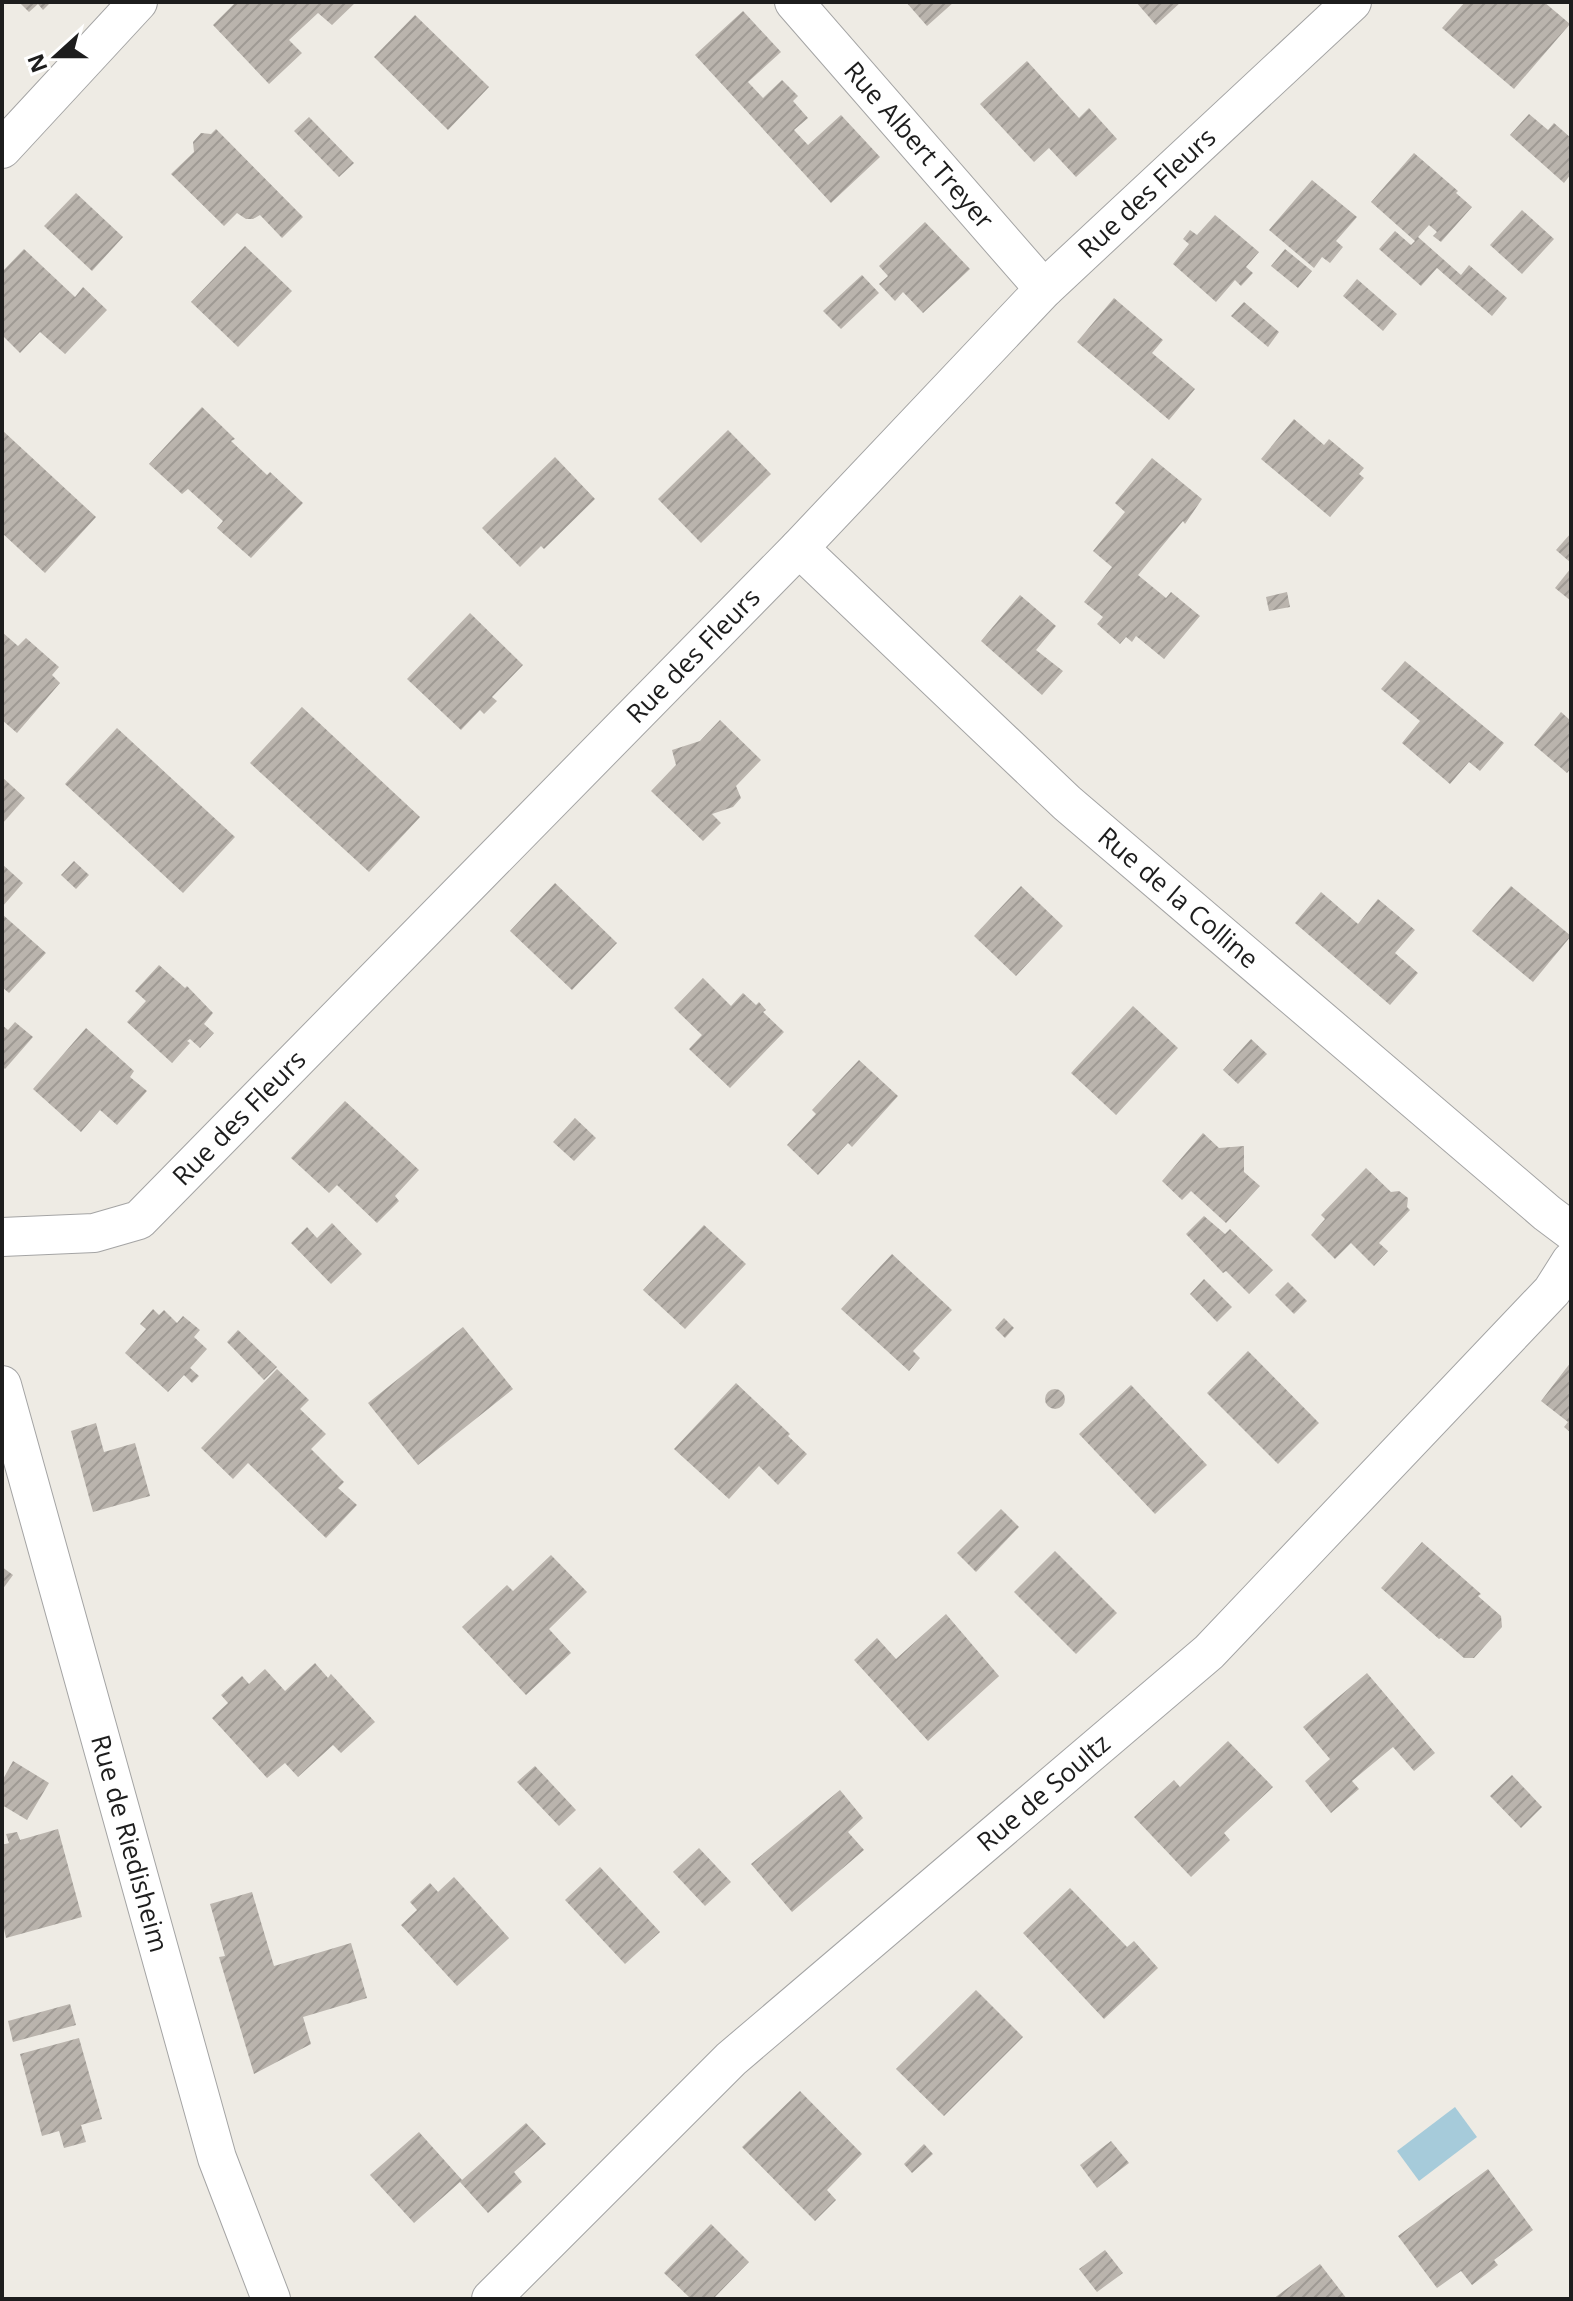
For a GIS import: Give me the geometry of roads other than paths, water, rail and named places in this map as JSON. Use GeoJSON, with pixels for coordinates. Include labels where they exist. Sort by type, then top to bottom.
{"type":"FeatureCollection","features":[{"type":"Feature","properties":{"kind":"street"},"geometry":{"type":"LineString","coordinates":[[2,149],[138,2]]}},
{"type":"Feature","properties":{"kind":"street","name":"Rue Albert Treyer"},"geometry":{"type":"LineString","coordinates":[[794,2],[1044,289]]}},
{"type":"Feature","properties":{"kind":"street","name":"Rue des Fleurs"},"geometry":{"type":"LineString","coordinates":[[2,1237],[94,1233],[139,1220],[799,548],[1044,289],[1352,2]]}},
{"type":"Feature","properties":{"kind":"street","name":"Rue de la Colline"},"geometry":{"type":"LineString","coordinates":[[799,548],[1067,803],[1571,1231]]}},
{"type":"Feature","properties":{"kind":"street","name":"Rue de Soultz"},"geometry":{"type":"LineString","coordinates":[[491,2299],[731,2059],[1209,1652],[1552,1291],[1571,1261]]}},
{"type":"Feature","properties":{"kind":"street","name":"Rue de Riedisheim"},"geometry":{"type":"LineString","coordinates":[[2,1385],[217,2158],[271,2299]]}},
{"type":"Feature","properties":{"kind":"water"},"geometry":{"type":"Polygon","coordinates":[[[1455,2107],[1477,2137],[1419,2181],[1397,2151],[1455,2107]]]}}]}
